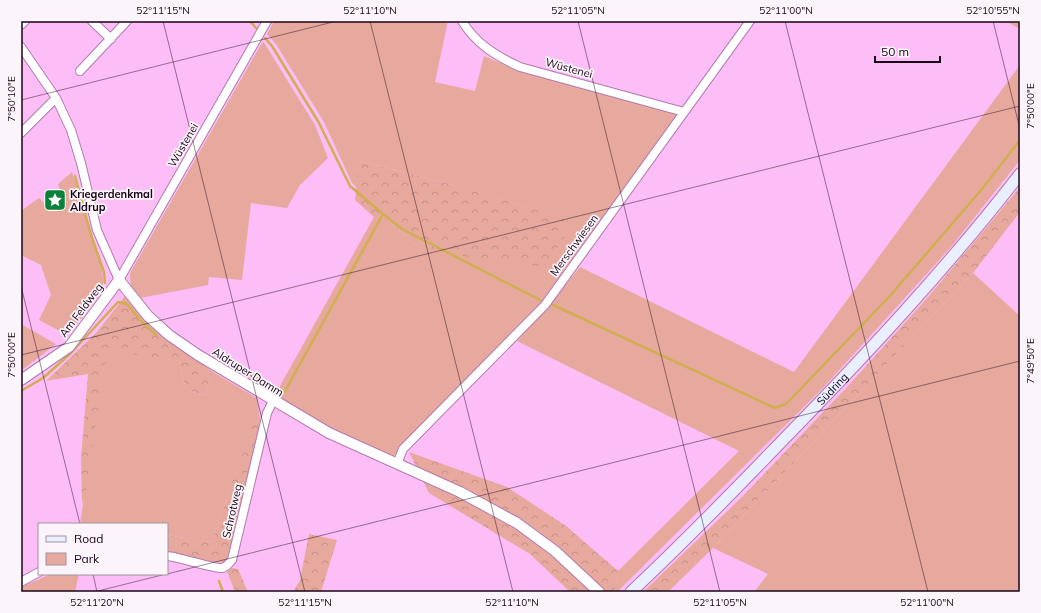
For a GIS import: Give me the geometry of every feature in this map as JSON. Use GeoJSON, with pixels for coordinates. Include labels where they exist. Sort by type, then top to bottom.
{"type":"FeatureCollection","features":[{"type":"Feature","properties":{"kind":"main road","name":"Südring"},"geometry":{"type":"LineString","coordinates":[[631,592],[678,548],[839,383],[925,289],[987,217],[1020,174]]}},
{"type":"Feature","properties":{"kind":"street"},"geometry":{"type":"LineString","coordinates":[[21,26],[25,21]]}},
{"type":"Feature","properties":{"kind":"street"},"geometry":{"type":"LineString","coordinates":[[92,21],[111,38]]}},
{"type":"Feature","properties":{"kind":"street"},"geometry":{"type":"LineString","coordinates":[[80,71],[127,21]]}},
{"type":"Feature","properties":{"kind":"street","name":"Wüstenei"},"geometry":{"type":"LineString","coordinates":[[119,280],[267,21]]}},
{"type":"Feature","properties":{"kind":"street","name":"Wüstenei"},"geometry":{"type":"LineString","coordinates":[[462,21],[468,32],[484,47],[502,59],[520,67],[684,112]]}},
{"type":"Feature","properties":{"kind":"street","name":"Merschwiesen"},"geometry":{"type":"LineString","coordinates":[[397,464],[403,449],[545,305],[750,21]]}},
{"type":"Feature","properties":{"kind":"street","name":"Aldruper Damm"},"geometry":{"type":"LineString","coordinates":[[21,47],[56,98],[71,130],[81,163],[97,230],[119,280],[148,316],[169,335],[273,401],[329,433],[460,492],[517,523],[555,551],[597,590]]}},
{"type":"Feature","properties":{"kind":"street"},"geometry":{"type":"LineString","coordinates":[[21,133],[56,98]]}},
{"type":"Feature","properties":{"kind":"street","name":"Am Feldweg"},"geometry":{"type":"LineString","coordinates":[[21,380],[69,347],[119,280]]}},
{"type":"Feature","properties":{"kind":"street","name":"Schrotweg"},"geometry":{"type":"LineString","coordinates":[[168,556],[221,568],[227,566],[232,560],[267,413],[273,401]]}},
{"type":"Feature","properties":{"kind":"street"},"geometry":{"type":"LineString","coordinates":[[21,582],[38,573]]}},
{"type":"Feature","properties":{"kind":"green space"},"geometry":{"type":"Polygon","coordinates":[[[274,21],[448,21],[435,82],[475,91],[484,56],[515,69],[678,114],[538,306],[401,446],[394,456],[331,428],[275,395],[374,217],[385,218],[422,251],[572,223],[493,197],[359,161],[358,189],[352,183],[324,122],[276,44],[267,34],[274,21]]]}},
{"type":"Feature","properties":{"kind":"green space"},"geometry":{"type":"Polygon","coordinates":[[[1005,21],[1020,21],[1020,29],[1005,21]]]}},
{"type":"Feature","properties":{"kind":"green space"},"geometry":{"type":"Polygon","coordinates":[[[263,41],[315,125],[328,158],[300,185],[287,208],[251,203],[242,280],[209,277],[208,285],[140,298],[131,288],[130,273],[263,41]]]}},
{"type":"Feature","properties":{"kind":"green space"},"geometry":{"type":"Polygon","coordinates":[[[1020,65],[1020,160],[951,247],[823,388],[617,592],[615,592],[618,571],[739,451],[517,341],[545,311],[580,267],[794,372],[1020,65]]]}},
{"type":"Feature","properties":{"kind":"green space"},"geometry":{"type":"Polygon","coordinates":[[[359,161],[494,197],[573,223],[545,267],[422,251],[385,218],[374,217],[355,200],[359,161]]]}},
{"type":"Feature","properties":{"kind":"green space"},"geometry":{"type":"Polygon","coordinates":[[[72,172],[97,249],[103,277],[103,285],[92,305],[67,335],[39,320],[51,295],[41,265],[21,255],[21,211],[39,198],[50,208],[63,200],[58,184],[72,172]]]}},
{"type":"Feature","properties":{"kind":"green space"},"geometry":{"type":"Polygon","coordinates":[[[1020,187],[1020,212],[973,273],[713,548],[668,592],[643,592],[742,497],[848,386],[928,297],[1020,187]]]}},
{"type":"Feature","properties":{"kind":"green space"},"geometry":{"type":"Polygon","coordinates":[[[973,273],[1020,316],[1020,592],[754,592],[768,574],[713,548],[973,273]]]}},
{"type":"Feature","properties":{"kind":"green space"},"geometry":{"type":"Polygon","coordinates":[[[125,296],[166,338],[213,372],[204,396],[186,389],[179,361],[112,351],[104,366],[86,491],[82,504],[81,458],[88,374],[46,381],[97,332],[125,296]]]}},
{"type":"Feature","properties":{"kind":"green space"},"geometry":{"type":"Polygon","coordinates":[[[21,324],[56,344],[21,371],[21,324]]]}},
{"type":"Feature","properties":{"kind":"green space"},"geometry":{"type":"Polygon","coordinates":[[[112,350],[179,361],[186,389],[204,396],[213,372],[257,398],[260,419],[255,416],[212,542],[168,535],[168,523],[80,523],[104,365],[112,350]]]}},
{"type":"Feature","properties":{"kind":"green space"},"geometry":{"type":"Polygon","coordinates":[[[255,415],[260,419],[259,433],[228,561],[207,561],[168,552],[168,535],[212,542],[255,415]]]}},
{"type":"Feature","properties":{"kind":"green space"},"geometry":{"type":"Polygon","coordinates":[[[409,452],[507,487],[566,526],[618,571],[615,592],[570,592],[530,554],[429,493],[409,452]]]}},
{"type":"Feature","properties":{"kind":"green space"},"geometry":{"type":"Polygon","coordinates":[[[309,534],[337,540],[321,592],[293,592],[300,580],[309,534]]]}},
{"type":"Feature","properties":{"kind":"green space"},"geometry":{"type":"Polygon","coordinates":[[[231,568],[238,569],[248,592],[235,592],[227,571],[231,568]]]}},
{"type":"Feature","properties":{"kind":"green space"},"geometry":{"type":"Polygon","coordinates":[[[49,575],[79,575],[75,592],[21,592],[21,587],[49,575]]]}},
{"type":"Feature","properties":{"kind":"waterway"},"geometry":{"type":"LineString","coordinates":[[250,21],[256,28]]}},
{"type":"Feature","properties":{"kind":"waterway"},"geometry":{"type":"LineString","coordinates":[[265,38],[272,46],[319,123],[350,186],[383,214]]}},
{"type":"Feature","properties":{"kind":"waterway"},"geometry":{"type":"LineString","coordinates":[[553,305],[775,408],[786,404],[889,297],[982,189],[1020,140]]}},
{"type":"Feature","properties":{"kind":"waterway"},"geometry":{"type":"LineString","coordinates":[[75,176],[91,235],[104,272],[105,283]]}},
{"type":"Feature","properties":{"kind":"waterway"},"geometry":{"type":"LineString","coordinates":[[237,366],[281,393],[284,393],[383,214],[402,229],[542,301]]}},
{"type":"Feature","properties":{"kind":"waterway"},"geometry":{"type":"LineString","coordinates":[[21,391],[43,378],[70,354],[118,302],[127,304],[141,321],[156,335]]}},
{"type":"Feature","properties":{"kind":"waterway"},"geometry":{"type":"LineString","coordinates":[[219,581],[223,592]]}},
{"type":"Feature","properties":{"kind":"place","name":"Kriegerdenkmal Aldrup"},"geometry":{"type":"Point","coordinates":[55,200]}}]}
